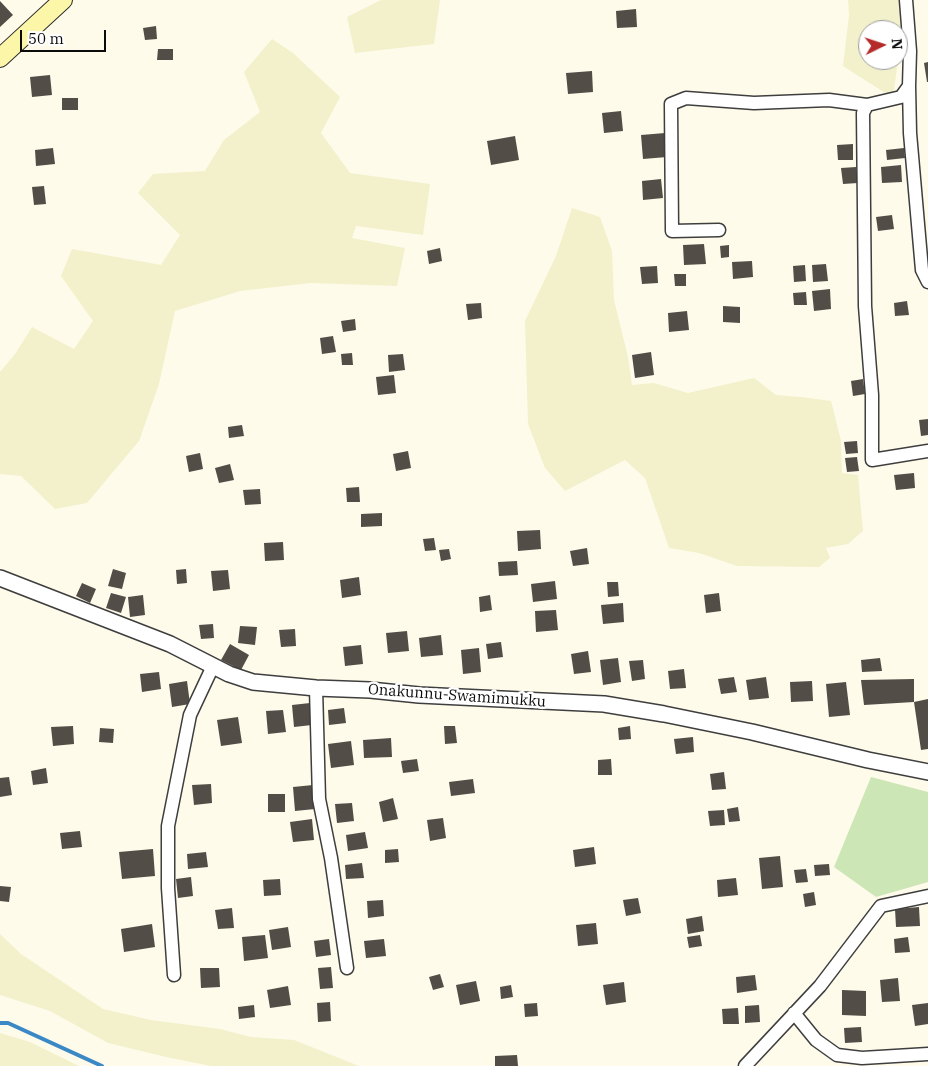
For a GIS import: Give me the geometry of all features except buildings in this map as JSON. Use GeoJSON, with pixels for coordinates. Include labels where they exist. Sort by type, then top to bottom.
{"type":"FeatureCollection","features":[{"type":"Feature","properties":{"kind":"main road"},"geometry":{"type":"LineString","coordinates":[[0,58],[63,0]]}},
{"type":"Feature","properties":{"kind":"street"},"geometry":{"type":"LineString","coordinates":[[906,0],[910,51],[908,86],[910,133],[922,270],[928,282]]}},
{"type":"Feature","properties":{"kind":"street"},"geometry":{"type":"LineString","coordinates":[[719,230],[672,231],[671,104],[686,98],[754,102],[829,100],[867,106],[901,97],[908,86]]}},
{"type":"Feature","properties":{"kind":"street"},"geometry":{"type":"LineString","coordinates":[[867,106],[862,113],[865,306],[872,395],[872,460],[928,451]]}},
{"type":"Feature","properties":{"kind":"street","name":"Onakunnu-Swamimukku"},"geometry":{"type":"LineString","coordinates":[[0,578],[170,644],[229,674],[253,682],[316,688],[604,704],[752,732],[868,760],[928,772]]}},
{"type":"Feature","properties":{"kind":"street"},"geometry":{"type":"LineString","coordinates":[[174,975],[168,888],[168,826],[190,715],[213,666]]}},
{"type":"Feature","properties":{"kind":"street"},"geometry":{"type":"LineString","coordinates":[[316,688],[319,799],[332,858],[347,968]]}},
{"type":"Feature","properties":{"kind":"street"},"geometry":{"type":"LineString","coordinates":[[745,1066],[820,986],[882,906],[928,896]]}},
{"type":"Feature","properties":{"kind":"street"},"geometry":{"type":"LineString","coordinates":[[794,1013],[816,1040],[837,1055],[862,1058],[928,1054]]}},
{"type":"Feature","properties":{"kind":"green space"},"geometry":{"type":"Polygon","coordinates":[[[381,0],[440,0],[434,44],[355,53],[347,17],[381,0]]]}},
{"type":"Feature","properties":{"kind":"green space"},"geometry":{"type":"Polygon","coordinates":[[[848,0],[903,0],[905,9],[904,20],[858,20],[858,70],[897,70],[893,98],[843,66],[849,15],[848,0]]]}},
{"type":"Feature","properties":{"kind":"green space"},"geometry":{"type":"Polygon","coordinates":[[[272,39],[293,53],[340,97],[321,133],[350,173],[430,184],[423,235],[356,226],[352,238],[405,248],[397,286],[311,283],[240,291],[175,311],[159,384],[139,441],[87,503],[55,509],[21,476],[0,474],[0,372],[15,354],[32,327],[74,349],[93,321],[61,276],[72,249],[161,265],[180,235],[138,193],[153,174],[205,171],[224,140],[260,112],[244,72],[272,39]]]}},
{"type":"Feature","properties":{"kind":"green space"},"geometry":{"type":"Polygon","coordinates":[[[572,208],[600,217],[612,251],[614,300],[628,357],[632,385],[654,383],[688,393],[754,378],[776,395],[831,401],[841,441],[842,473],[858,475],[863,531],[848,544],[826,548],[830,558],[819,567],[737,566],[699,553],[669,548],[645,478],[625,460],[565,491],[545,468],[528,424],[525,321],[556,256],[572,208]]]}},
{"type":"Feature","properties":{"kind":"green space"},"geometry":{"type":"Polygon","coordinates":[[[871,777],[928,792],[928,882],[876,897],[834,867],[871,777]]]}},
{"type":"Feature","properties":{"kind":"green space"},"geometry":{"type":"Polygon","coordinates":[[[0,934],[21,954],[103,1009],[151,1020],[220,1029],[251,1037],[294,1040],[359,1066],[211,1066],[108,1043],[50,1011],[0,995],[0,934]]]}},
{"type":"Feature","properties":{"kind":"green space"},"geometry":{"type":"Polygon","coordinates":[[[0,1033],[30,1042],[79,1066],[0,1066],[0,1033]]]}},
{"type":"Feature","properties":{"kind":"waterway"},"geometry":{"type":"LineString","coordinates":[[0,1023],[8,1023],[102,1066]]}}]}
